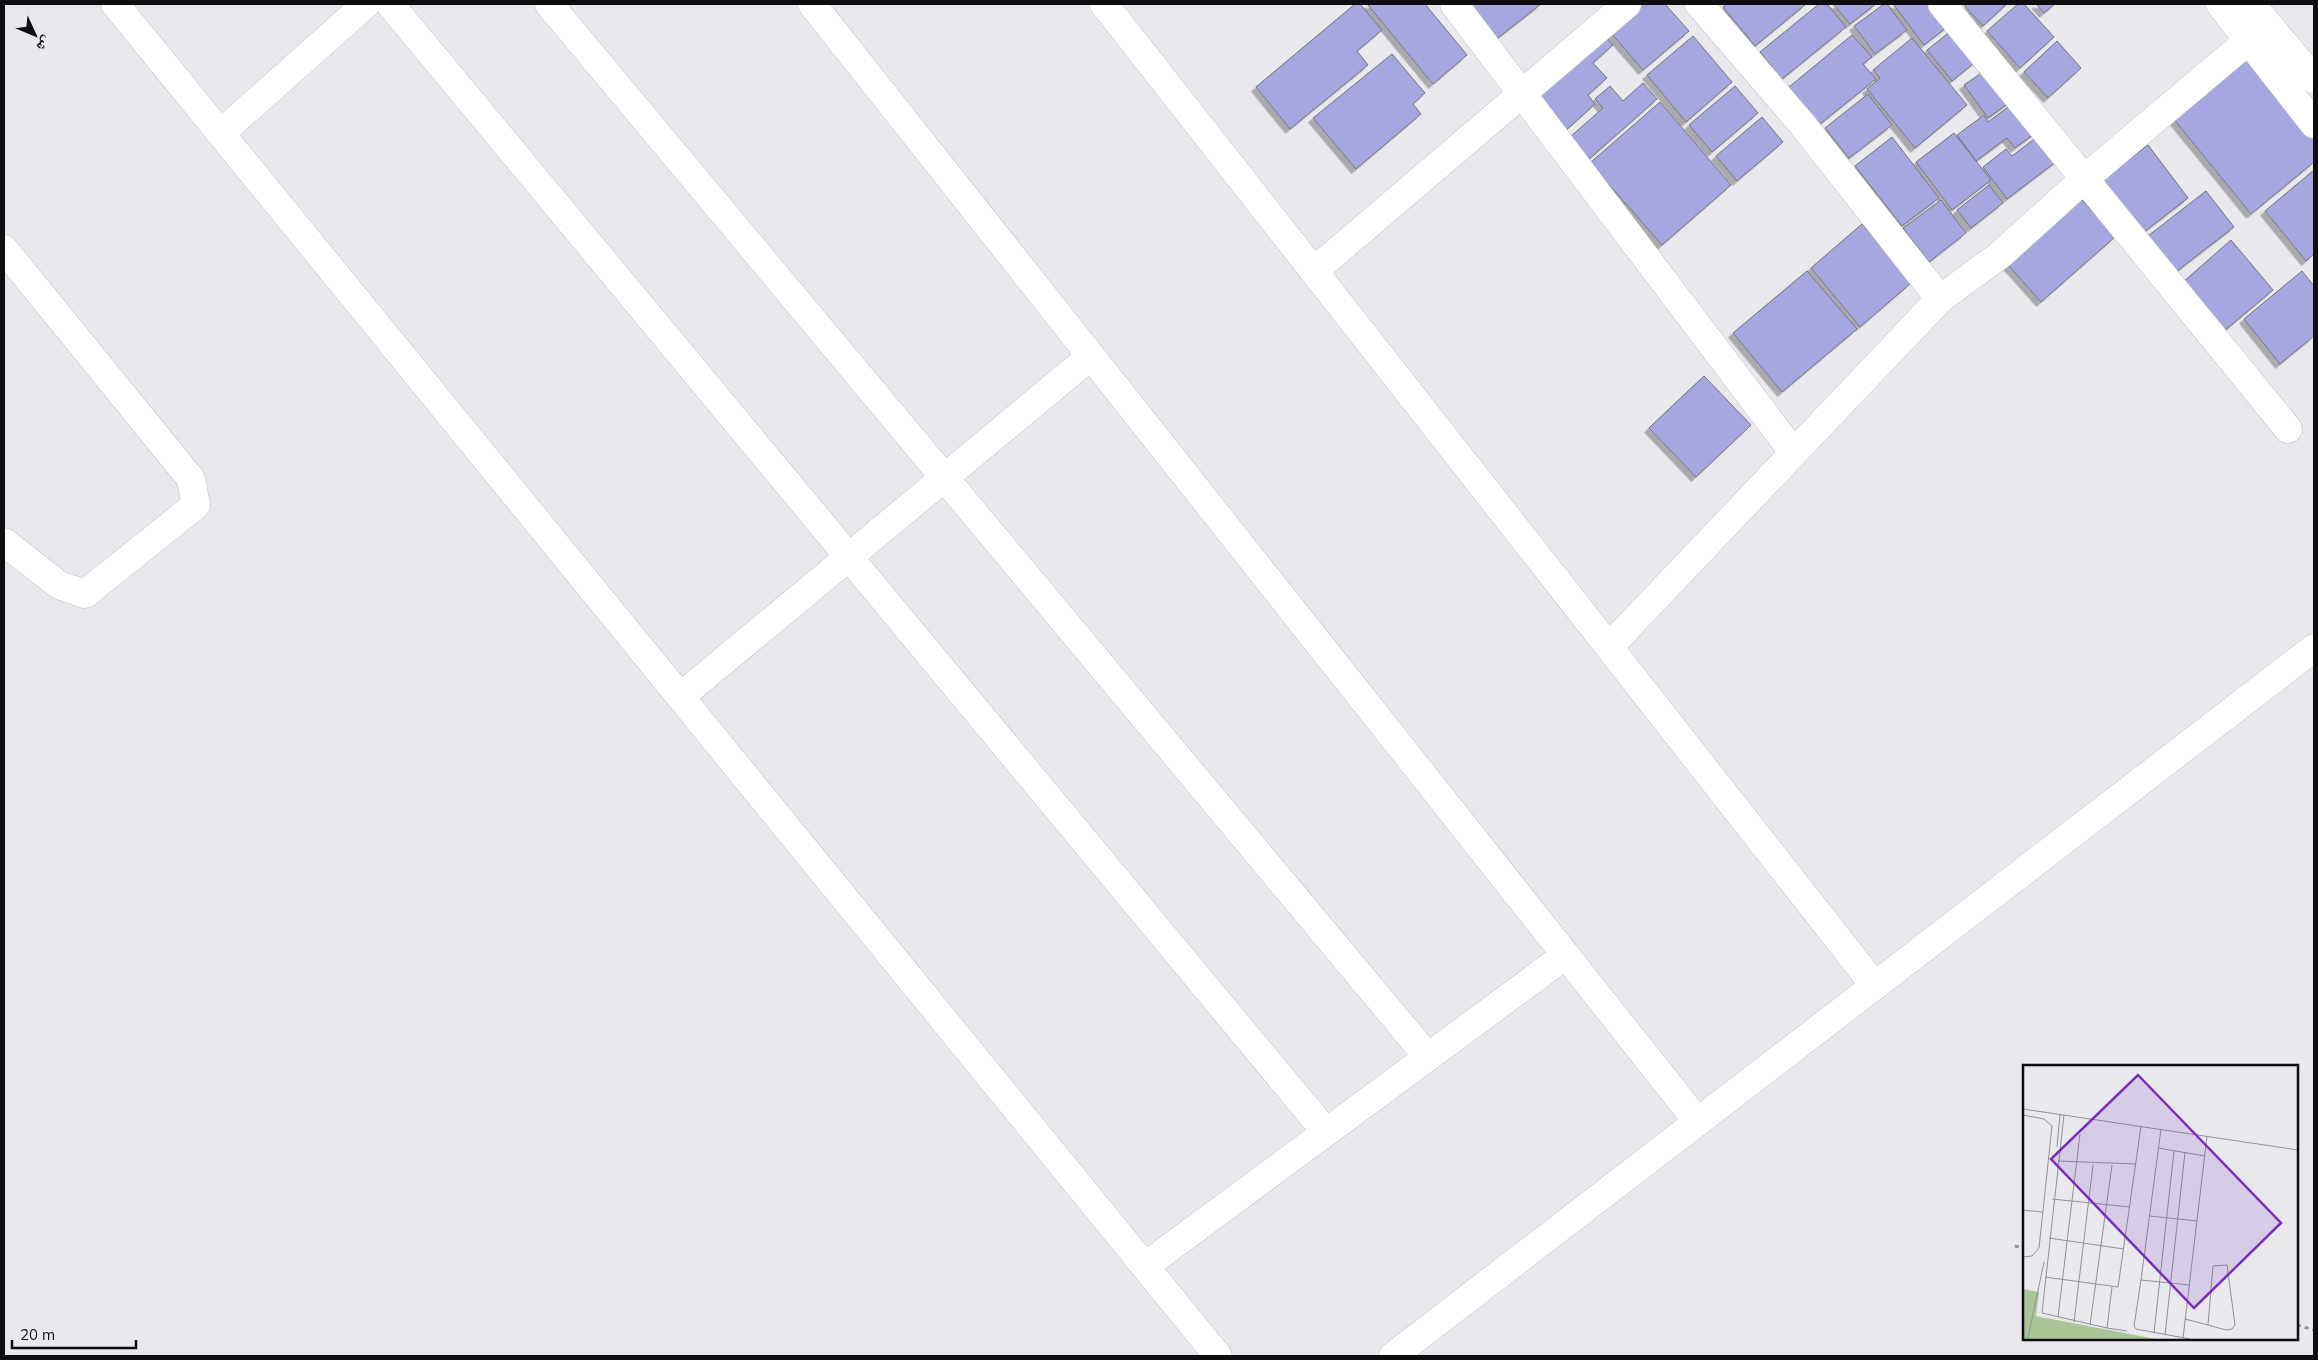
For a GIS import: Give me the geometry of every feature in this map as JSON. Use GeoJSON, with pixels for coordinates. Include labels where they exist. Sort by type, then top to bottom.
{"type":"FeatureCollection","features":[{"type":"Feature","properties":{"kind":"street"},"geometry":{"type":"LineString","coordinates":[[115,4],[1218,1356]]}},
{"type":"Feature","properties":{"kind":"street"},"geometry":{"type":"LineString","coordinates":[[221,134],[366,4]]}},
{"type":"Feature","properties":{"kind":"street"},"geometry":{"type":"LineString","coordinates":[[390,4],[1326,1132]]}},
{"type":"Feature","properties":{"kind":"street"},"geometry":{"type":"LineString","coordinates":[[549,4],[1428,1058]]}},
{"type":"Feature","properties":{"kind":"street"},"geometry":{"type":"LineString","coordinates":[[812,4],[1698,1122]]}},
{"type":"Feature","properties":{"kind":"street"},"geometry":{"type":"LineString","coordinates":[[1104,4],[1875,986]]}},
{"type":"Feature","properties":{"kind":"street"},"geometry":{"type":"LineString","coordinates":[[1454,4],[1794,453]]}},
{"type":"Feature","properties":{"kind":"street"},"geometry":{"type":"LineString","coordinates":[[1314,271],[1627,4]]}},
{"type":"Feature","properties":{"kind":"street"},"geometry":{"type":"LineString","coordinates":[[1699,4],[1802,124],[1940,299]]}},
{"type":"Feature","properties":{"kind":"street"},"geometry":{"type":"LineString","coordinates":[[1942,4],[2288,429]]}},
{"type":"Feature","properties":{"kind":"street"},"geometry":{"type":"LineString","coordinates":[[2220,4],[2314,124]]}},
{"type":"Feature","properties":{"kind":"street"},"geometry":{"type":"LineString","coordinates":[[2251,4],[2314,78]]}},
{"type":"Feature","properties":{"kind":"street"},"geometry":{"type":"LineString","coordinates":[[1609,647],[1940,299],[2000,255],[2084,179],[2249,40]]}},
{"type":"Feature","properties":{"kind":"street"},"geometry":{"type":"LineString","coordinates":[[4,249],[191,479],[196,505],[85,594],[59,584],[4,542]]}},
{"type":"Feature","properties":{"kind":"street"},"geometry":{"type":"LineString","coordinates":[[680,697],[1091,356]]}},
{"type":"Feature","properties":{"kind":"street"},"geometry":{"type":"LineString","coordinates":[[1393,1356],[2314,648]]}},
{"type":"Feature","properties":{"kind":"street"},"geometry":{"type":"LineString","coordinates":[[1145,1266],[1566,955]]}},
{"type":"Feature","properties":{"kind":"path"},"geometry":{"type":"LineString","coordinates":[[2015,1246],[2023,1248]]}},
{"type":"Feature","properties":{"kind":"path"},"geometry":{"type":"LineString","coordinates":[[2298,1325],[2314,1330]]}},
{"type":"Feature","properties":{"kind":"building"},"geometry":{"type":"Polygon","coordinates":[[[1355,4],[1360,4],[1382,30],[1357,51],[1368,65],[1290,129],[1256,87],[1355,4]]]}},
{"type":"Feature","properties":{"kind":"building"},"geometry":{"type":"Polygon","coordinates":[[[1367,4],[1425,4],[1467,55],[1433,84],[1367,4]]]}},
{"type":"Feature","properties":{"kind":"building"},"geometry":{"type":"Polygon","coordinates":[[[1466,4],[1541,4],[1494,41],[1466,4]]]}},
{"type":"Feature","properties":{"kind":"building"},"geometry":{"type":"Polygon","coordinates":[[[1629,4],[1665,4],[1689,31],[1643,70],[1604,25],[1629,4]]]}},
{"type":"Feature","properties":{"kind":"building"},"geometry":{"type":"Polygon","coordinates":[[[1727,4],[1806,4],[1755,46],[1723,7],[1727,4]]]}},
{"type":"Feature","properties":{"kind":"building"},"geometry":{"type":"Polygon","coordinates":[[[1819,4],[1827,4],[1846,27],[1782,79],[1760,52],[1819,4]]]}},
{"type":"Feature","properties":{"kind":"building"},"geometry":{"type":"Polygon","coordinates":[[[1833,4],[1876,4],[1850,24],[1833,4]]]}},
{"type":"Feature","properties":{"kind":"building"},"geometry":{"type":"Polygon","coordinates":[[[1884,4],[1887,4],[1907,30],[1875,54],[1854,26],[1884,4]]]}},
{"type":"Feature","properties":{"kind":"building"},"geometry":{"type":"Polygon","coordinates":[[[1893,4],[1946,4],[1957,19],[1924,45],[1893,4]]]}},
{"type":"Feature","properties":{"kind":"building"},"geometry":{"type":"Polygon","coordinates":[[[1963,4],[2007,4],[1983,26],[1963,4]]]}},
{"type":"Feature","properties":{"kind":"building"},"geometry":{"type":"Polygon","coordinates":[[[2018,4],[2024,4],[2054,37],[2020,68],[1987,31],[2018,4]]]}},
{"type":"Feature","properties":{"kind":"building"},"geometry":{"type":"Polygon","coordinates":[[[2036,4],[2055,4],[2044,13],[2036,4]]]}},
{"type":"Feature","properties":{"kind":"building"},"geometry":{"type":"Polygon","coordinates":[[[1961,23],[1985,54],[1952,81],[1927,50],[1961,23]]]}},
{"type":"Feature","properties":{"kind":"building"},"geometry":{"type":"Polygon","coordinates":[[[1598,28],[1613,45],[1593,63],[1607,78],[1588,95],[1595,104],[1564,132],[1528,91],[1598,28]]]}},
{"type":"Feature","properties":{"kind":"building"},"geometry":{"type":"Polygon","coordinates":[[[1852,35],[1872,57],[1863,64],[1876,79],[1820,124],[1789,87],[1852,35]]]}},
{"type":"Feature","properties":{"kind":"building"},"geometry":{"type":"Polygon","coordinates":[[[1693,36],[1732,82],[1686,122],[1647,75],[1693,36]]]}},
{"type":"Feature","properties":{"kind":"building"},"geometry":{"type":"Polygon","coordinates":[[[1912,38],[1967,105],[1915,148],[1867,89],[1880,78],[1873,70],[1912,38]]]}},
{"type":"Feature","properties":{"kind":"building"},"geometry":{"type":"Polygon","coordinates":[[[2057,41],[2081,68],[2048,98],[2024,72],[2057,41]]]}},
{"type":"Feature","properties":{"kind":"building"},"geometry":{"type":"Polygon","coordinates":[[[1392,54],[1425,93],[1413,104],[1421,114],[1356,169],[1313,118],[1392,54]]]}},
{"type":"Feature","properties":{"kind":"building"},"geometry":{"type":"Polygon","coordinates":[[[2247,55],[2314,138],[2314,162],[2251,214],[2172,117],[2247,55]]]}},
{"type":"Feature","properties":{"kind":"building"},"geometry":{"type":"Polygon","coordinates":[[[1990,67],[2014,99],[1988,118],[1964,85],[1990,67]]]}},
{"type":"Feature","properties":{"kind":"building"},"geometry":{"type":"Polygon","coordinates":[[[1643,83],[1657,99],[1588,160],[1569,138],[1603,108],[1595,99],[1610,86],[1623,101],[1643,83]]]}},
{"type":"Feature","properties":{"kind":"building"},"geometry":{"type":"Polygon","coordinates":[[[1735,86],[1758,113],[1712,152],[1689,125],[1735,86]]]}},
{"type":"Feature","properties":{"kind":"building"},"geometry":{"type":"Polygon","coordinates":[[[1868,94],[1892,125],[1849,158],[1825,128],[1868,94]]]}},
{"type":"Feature","properties":{"kind":"building"},"geometry":{"type":"Polygon","coordinates":[[[2016,101],[2038,131],[2015,148],[2007,138],[1976,161],[1957,135],[1984,115],[1988,122],[2016,101]]]}},
{"type":"Feature","properties":{"kind":"building"},"geometry":{"type":"Polygon","coordinates":[[[1660,102],[1731,185],[1662,245],[1590,163],[1660,102]]]}},
{"type":"Feature","properties":{"kind":"building"},"geometry":{"type":"Polygon","coordinates":[[[1762,117],[1783,142],[1737,181],[1716,156],[1762,117]]]}},
{"type":"Feature","properties":{"kind":"building"},"geometry":{"type":"Polygon","coordinates":[[[1954,133],[1991,180],[1952,210],[1916,162],[1954,133]]]}},
{"type":"Feature","properties":{"kind":"building"},"geometry":{"type":"Polygon","coordinates":[[[2042,133],[2062,157],[2007,199],[1983,167],[2006,149],[2012,156],[2042,133]]]}},
{"type":"Feature","properties":{"kind":"building"},"geometry":{"type":"Polygon","coordinates":[[[1892,137],[1939,198],[1902,226],[1855,166],[1892,137]]]}},
{"type":"Feature","properties":{"kind":"building"},"geometry":{"type":"Polygon","coordinates":[[[2148,145],[2188,198],[2140,235],[2100,182],[2148,145]]]}},
{"type":"Feature","properties":{"kind":"building"},"geometry":{"type":"Polygon","coordinates":[[[2314,170],[2314,254],[2306,261],[2265,211],[2314,170]]]}},
{"type":"Feature","properties":{"kind":"building"},"geometry":{"type":"Polygon","coordinates":[[[1989,185],[2003,203],[1971,228],[1957,210],[1989,185]]]}},
{"type":"Feature","properties":{"kind":"building"},"geometry":{"type":"Polygon","coordinates":[[[2206,191],[2234,227],[2172,275],[2144,239],[2206,191]]]}},
{"type":"Feature","properties":{"kind":"building"},"geometry":{"type":"Polygon","coordinates":[[[1941,200],[1966,233],[1929,262],[1903,228],[1941,200]]]}},
{"type":"Feature","properties":{"kind":"building"},"geometry":{"type":"Polygon","coordinates":[[[2082,200],[2115,237],[2041,302],[2008,265],[2082,200]]]}},
{"type":"Feature","properties":{"kind":"building"},"geometry":{"type":"Polygon","coordinates":[[[1862,224],[1911,283],[1860,327],[1811,268],[1862,224]]]}},
{"type":"Feature","properties":{"kind":"building"},"geometry":{"type":"Polygon","coordinates":[[[2231,240],[2273,290],[2223,332],[2182,283],[2231,240]]]}},
{"type":"Feature","properties":{"kind":"building"},"geometry":{"type":"Polygon","coordinates":[[[1807,271],[1857,329],[1782,392],[1733,333],[1807,271]]]}},
{"type":"Feature","properties":{"kind":"building"},"geometry":{"type":"Polygon","coordinates":[[[2302,271],[2314,286],[2314,336],[2280,364],[2244,319],[2302,271]]]}},
{"type":"Feature","properties":{"kind":"building"},"geometry":{"type":"Polygon","coordinates":[[[1704,376],[1751,425],[1696,477],[1649,428],[1704,376]]]}}]}
